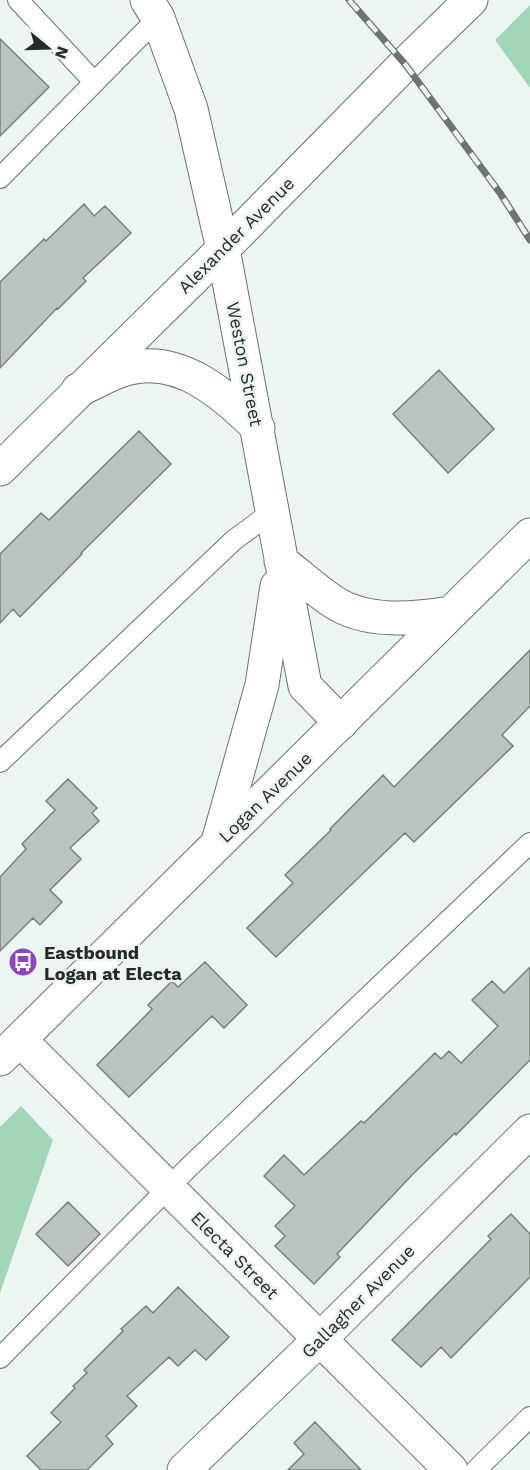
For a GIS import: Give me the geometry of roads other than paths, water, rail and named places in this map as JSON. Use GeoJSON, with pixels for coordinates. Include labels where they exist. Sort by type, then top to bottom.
{"type":"FeatureCollection","features":[{"type":"Feature","properties":{"kind":"main road","name":"Alexander Avenue"},"geometry":{"type":"LineString","coordinates":[[0,469],[471,0]]}},
{"type":"Feature","properties":{"kind":"main road","name":"Weston Street"},"geometry":{"type":"LineString","coordinates":[[152,9],[191,109],[223,249],[305,686],[341,723]]}},
{"type":"Feature","properties":{"kind":"main road"},"geometry":{"type":"LineString","coordinates":[[78,390],[129,368],[146,366],[170,369],[208,384],[258,428]]}},
{"type":"Feature","properties":{"kind":"main road","name":"Logan Avenue"},"geometry":{"type":"LineString","coordinates":[[10,1050],[530,535]]}},
{"type":"Feature","properties":{"kind":"main road"},"geometry":{"type":"LineString","coordinates":[[217,844],[262,685],[281,561],[334,603],[354,611],[395,619],[418,619],[451,613]]}},
{"type":"Feature","properties":{"kind":"main road","name":"Electa Street"},"geometry":{"type":"LineString","coordinates":[[10,1050],[168,1188],[451,1470]]}},
{"type":"Feature","properties":{"kind":"main road","name":"Gallagher Avenue"},"geometry":{"type":"LineString","coordinates":[[184,1470],[530,1131]]}},
{"type":"Feature","properties":{"kind":"lane"},"geometry":{"type":"LineString","coordinates":[[18,0],[94,82]]}},
{"type":"Feature","properties":{"kind":"lane"},"geometry":{"type":"LineString","coordinates":[[0,178],[94,82],[152,9]]}},
{"type":"Feature","properties":{"kind":"lane"},"geometry":{"type":"LineString","coordinates":[[0,762],[234,540],[272,512]]}},
{"type":"Feature","properties":{"kind":"lane"},"geometry":{"type":"LineString","coordinates":[[0,1358],[168,1188],[530,843]]}},
{"type":"Feature","properties":{"kind":"lane"},"geometry":{"type":"LineString","coordinates":[[476,1470],[530,1417]]}},
{"type":"Feature","properties":{"kind":"railway"},"geometry":{"type":"LineString","coordinates":[[349,0],[405,64],[500,193],[530,240]]}},
{"type":"Feature","properties":{"kind":"place","name":"Eastbound Logan at Electa"},"geometry":{"type":"Point","coordinates":[23,962]}}]}
